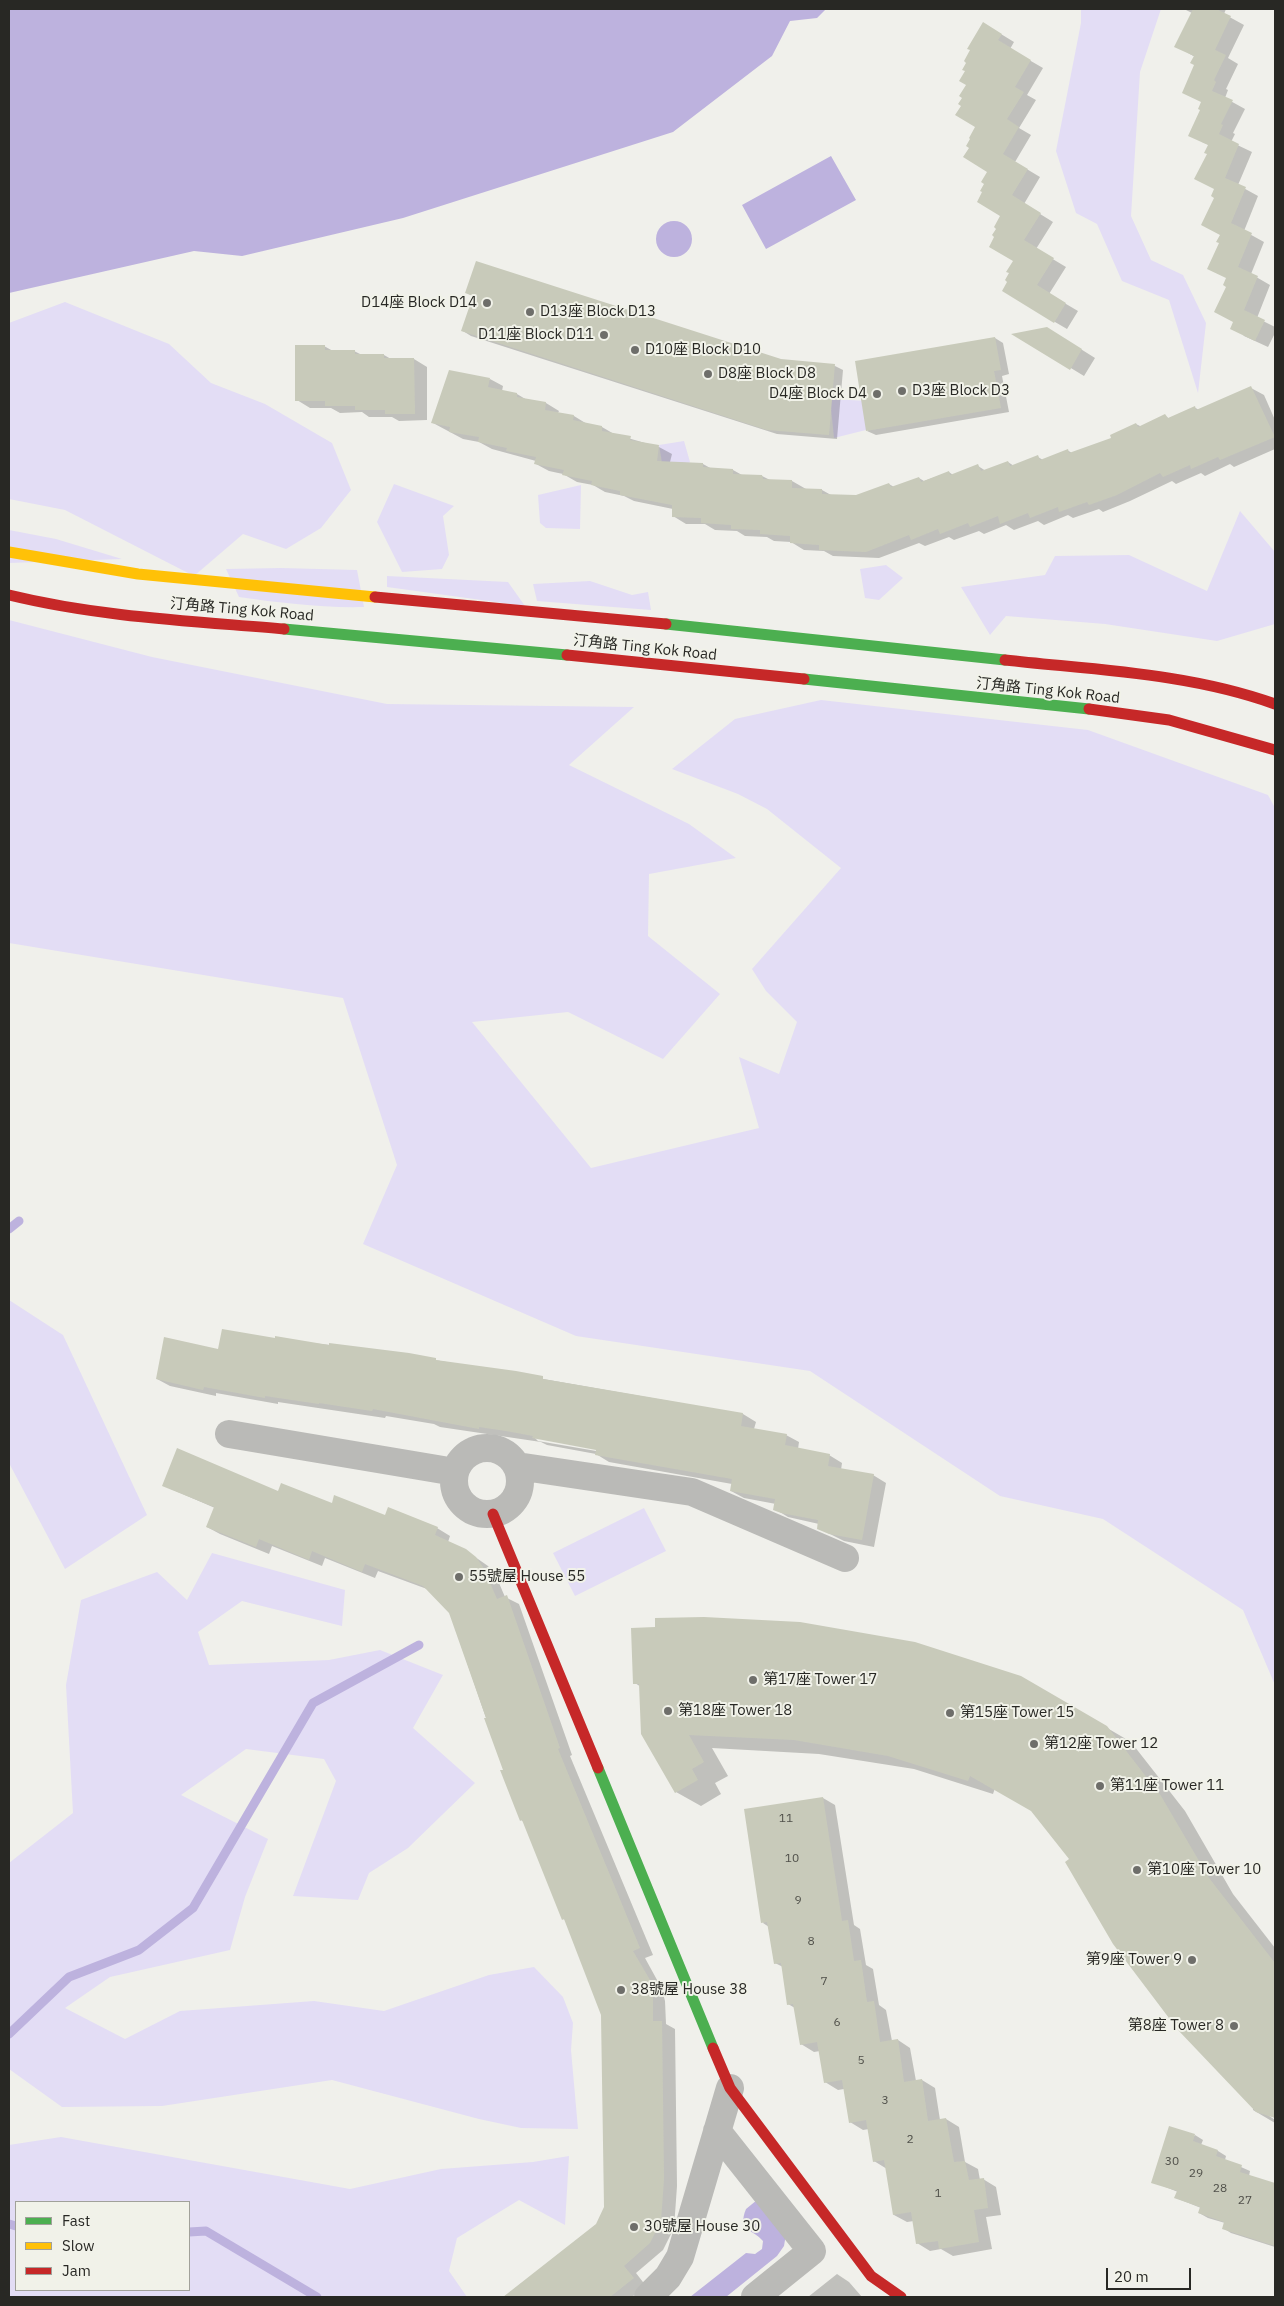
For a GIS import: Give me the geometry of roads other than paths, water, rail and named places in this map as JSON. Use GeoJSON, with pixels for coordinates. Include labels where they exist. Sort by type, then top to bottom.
{"type":"FeatureCollection","features":[{"type":"Feature","properties":{"kind":"main road","name":"汀角路 Ting Kok Road"},"geometry":{"type":"LineString","coordinates":[[9,552],[129,573],[196,582],[711,628],[1147,676],[1207,684],[1249,694],[1275,704]]}},
{"type":"Feature","properties":{"kind":"main road","name":"汀角路 Ting Kok Road"},"geometry":{"type":"LineString","coordinates":[[9,595],[38,602],[129,615],[632,661],[1086,709],[1169,720],[1275,750]]}},
{"type":"Feature","properties":{"kind":"main road"},"geometry":{"type":"LineString","coordinates":[[493,1514],[730,2088],[871,2276],[901,2297]]}},
{"type":"Feature","properties":{"kind":"street"},"geometry":{"type":"LineString","coordinates":[[229,1434],[455,1472]]}},
{"type":"Feature","properties":{"kind":"street"},"geometry":{"type":"LineString","coordinates":[[490,1448],[501,1451],[510,1457],[517,1466],[520,1486],[517,1496],[507,1508],[493,1514],[482,1514],[471,1511],[462,1504],[456,1494],[453,1483],[455,1472],[460,1462],[478,1449],[490,1448]]}},
{"type":"Feature","properties":{"kind":"street"},"geometry":{"type":"LineString","coordinates":[[517,1466],[692,1492],[845,1558]]}},
{"type":"Feature","properties":{"kind":"street"},"geometry":{"type":"LineString","coordinates":[[648,2297],[668,2277],[680,2257],[730,2088]]}},
{"type":"Feature","properties":{"kind":"street"},"geometry":{"type":"LineString","coordinates":[[717,2131],[812,2251],[755,2297]]}},
{"type":"Feature","properties":{"kind":"waterway"},"geometry":{"type":"LineString","coordinates":[[9,1229],[19,1221]]}},
{"type":"Feature","properties":{"kind":"waterway"},"geometry":{"type":"LineString","coordinates":[[9,2034],[69,1977],[139,1950],[193,1908],[313,1703],[419,1645]]}},
{"type":"Feature","properties":{"kind":"waterway"},"geometry":{"type":"LineString","coordinates":[[9,2224],[15,2226]]}},
{"type":"Feature","properties":{"kind":"waterway"},"geometry":{"type":"LineString","coordinates":[[190,2232],[206,2231],[317,2297]]}},
{"type":"Feature","properties":{"kind":"place","name":"D14座 Block D14"},"geometry":{"type":"Point","coordinates":[487,303]}},
{"type":"Feature","properties":{"kind":"place","name":"D13座 Block D13"},"geometry":{"type":"Point","coordinates":[530,312]}},
{"type":"Feature","properties":{"kind":"place","name":"D11座 Block D11"},"geometry":{"type":"Point","coordinates":[604,335]}},
{"type":"Feature","properties":{"kind":"place","name":"D10座 Block D10"},"geometry":{"type":"Point","coordinates":[635,350]}},
{"type":"Feature","properties":{"kind":"place","name":"D8座 Block D8"},"geometry":{"type":"Point","coordinates":[708,374]}},
{"type":"Feature","properties":{"kind":"place","name":"D3座 Block D3"},"geometry":{"type":"Point","coordinates":[902,391]}},
{"type":"Feature","properties":{"kind":"place","name":"D4座 Block D4"},"geometry":{"type":"Point","coordinates":[877,394]}},
{"type":"Feature","properties":{"kind":"place","name":"55號屋 House 55"},"geometry":{"type":"Point","coordinates":[459,1577]}},
{"type":"Feature","properties":{"kind":"place","name":"第17座 Tower 17"},"geometry":{"type":"Point","coordinates":[753,1680]}},
{"type":"Feature","properties":{"kind":"place","name":"第18座 Tower 18"},"geometry":{"type":"Point","coordinates":[668,1711]}},
{"type":"Feature","properties":{"kind":"place","name":"第15座 Tower 15"},"geometry":{"type":"Point","coordinates":[950,1713]}},
{"type":"Feature","properties":{"kind":"place","name":"第12座 Tower 12"},"geometry":{"type":"Point","coordinates":[1034,1744]}},
{"type":"Feature","properties":{"kind":"place","name":"第11座 Tower 11"},"geometry":{"type":"Point","coordinates":[1100,1786]}},
{"type":"Feature","properties":{"kind":"place","name":"第10座 Tower 10"},"geometry":{"type":"Point","coordinates":[1137,1870]}},
{"type":"Feature","properties":{"kind":"place","name":"第9座 Tower 9"},"geometry":{"type":"Point","coordinates":[1192,1960]}},
{"type":"Feature","properties":{"kind":"place","name":"38號屋 House 38"},"geometry":{"type":"Point","coordinates":[621,1990]}},
{"type":"Feature","properties":{"kind":"place","name":"第8座 Tower 8"},"geometry":{"type":"Point","coordinates":[1234,2026]}},
{"type":"Feature","properties":{"kind":"place","name":"30號屋 House 30"},"geometry":{"type":"Point","coordinates":[634,2227]}}]}
